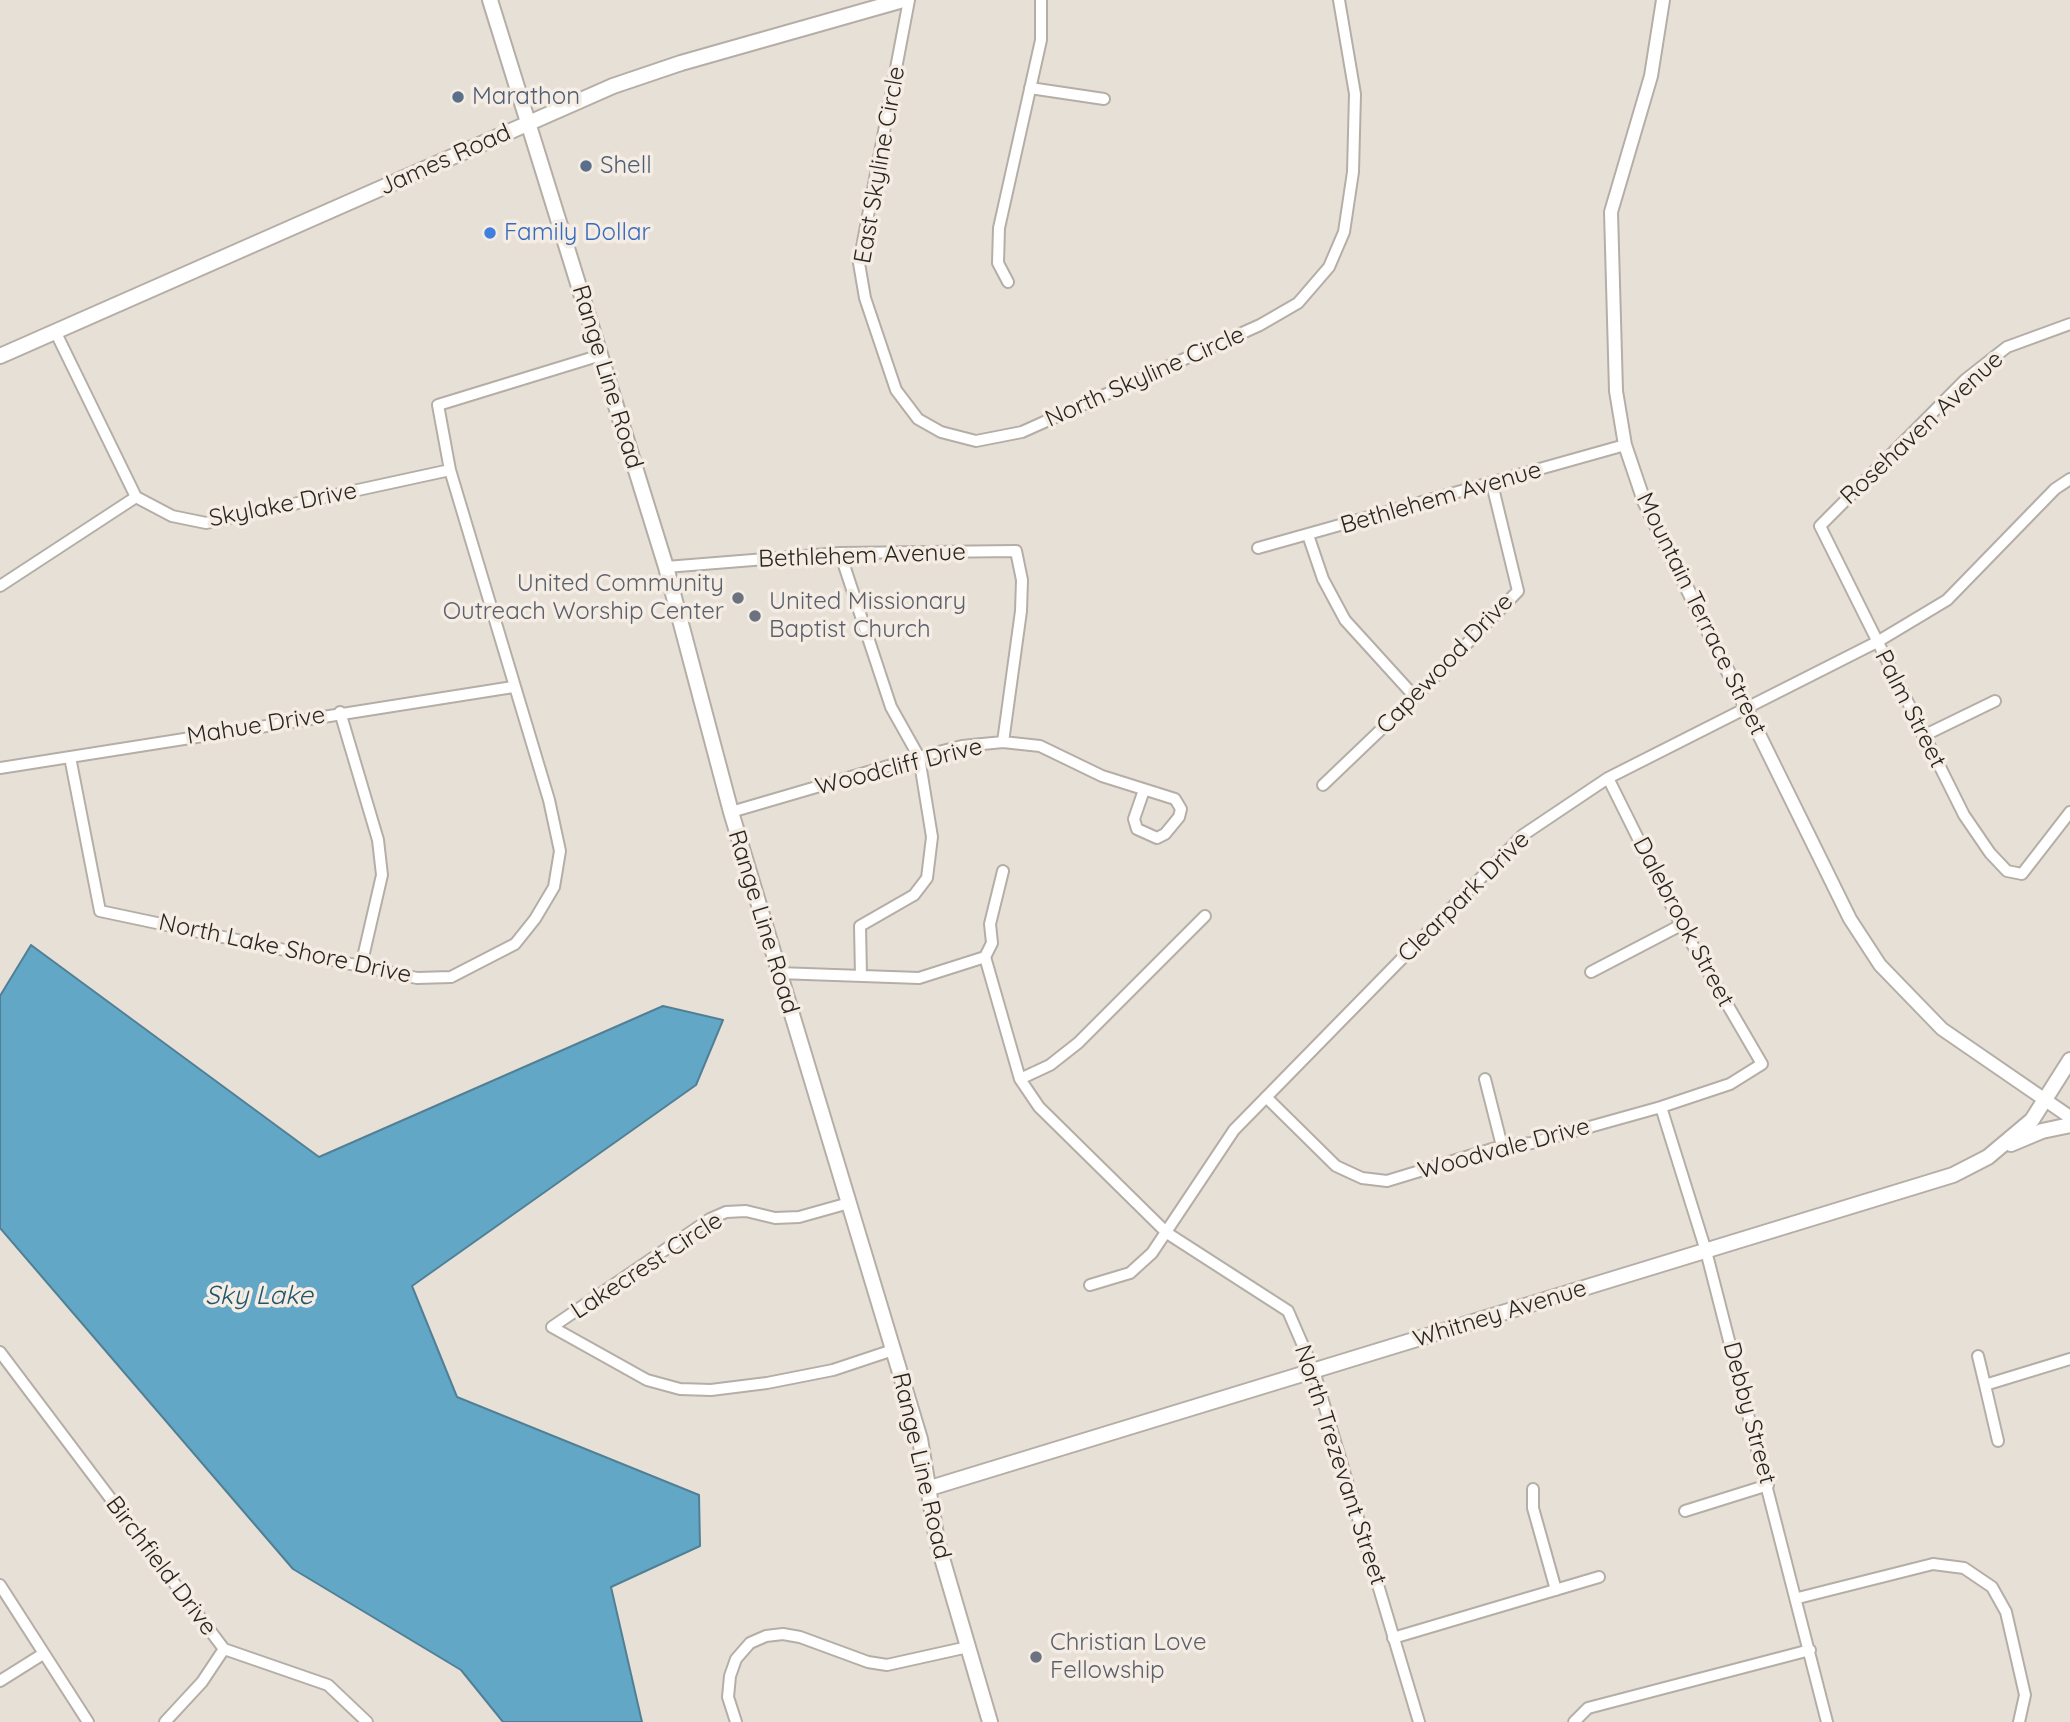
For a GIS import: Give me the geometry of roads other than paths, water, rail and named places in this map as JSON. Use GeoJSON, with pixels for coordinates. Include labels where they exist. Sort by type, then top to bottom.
{"type":"FeatureCollection","features":[{"type":"Feature","properties":{"kind":"main road","name":"Range Line Road"},"geometry":{"type":"LineString","coordinates":[[490,0],[666,567],[731,812],[920,1439],[937,1541],[990,1722]]}},
{"type":"Feature","properties":{"kind":"main road","name":"James Road"},"geometry":{"type":"LineString","coordinates":[[0,356],[613,86],[681,63],[904,0]]}},
{"type":"Feature","properties":{"kind":"main road","name":"Whitney Avenue"},"geometry":{"type":"LineString","coordinates":[[930,1488],[1953,1175],[1997,1150],[2032,1120],[2070,1060]]}},
{"type":"Feature","properties":{"kind":"main road"},"geometry":{"type":"LineString","coordinates":[[1997,1150],[2042,1131],[2070,1125]]}},
{"type":"Feature","properties":{"kind":"street","name":"East Skyline Circle"},"geometry":{"type":"LineString","coordinates":[[909,0],[859,263],[865,298],[897,390],[918,419],[941,432]]}},
{"type":"Feature","properties":{"kind":"street"},"geometry":{"type":"LineString","coordinates":[[1008,282],[998,262],[999,228],[1041,40],[1041,0]]}},
{"type":"Feature","properties":{"kind":"street","name":"North Skyline Circle"},"geometry":{"type":"LineString","coordinates":[[941,432],[976,441],[1022,432],[1261,326],[1298,303],[1329,267],[1344,232],[1353,173],[1355,94],[1339,0]]}},
{"type":"Feature","properties":{"kind":"street","name":"Mountain Terrace Street"},"geometry":{"type":"LineString","coordinates":[[1663,0],[1651,76],[1611,212],[1616,391],[1625,445],[1644,501],[1850,919],[1880,965],[1942,1029],[2070,1117]]}},
{"type":"Feature","properties":{"kind":"street"},"geometry":{"type":"LineString","coordinates":[[1030,88],[1104,99]]}},
{"type":"Feature","properties":{"kind":"street","name":"Rosehaven Avenue"},"geometry":{"type":"LineString","coordinates":[[1820,526],[1965,380],[2007,347],[2070,324]]}},
{"type":"Feature","properties":{"kind":"street"},"geometry":{"type":"LineString","coordinates":[[0,586],[136,497],[55,331]]}},
{"type":"Feature","properties":{"kind":"street","name":"North Lake Shore Drive"},"geometry":{"type":"LineString","coordinates":[[70,757],[100,911],[417,978],[451,977],[515,944],[535,919],[554,887],[560,851],[549,800],[450,470],[438,405],[601,355]]}},
{"type":"Feature","properties":{"kind":"street","name":"Bethlehem Avenue"},"geometry":{"type":"LineString","coordinates":[[1258,548],[1625,445]]}},
{"type":"Feature","properties":{"kind":"street","name":"Skylake Drive"},"geometry":{"type":"LineString","coordinates":[[136,497],[172,516],[206,523],[450,470]]}},
{"type":"Feature","properties":{"kind":"street","name":"Clearpark Drive"},"geometry":{"type":"LineString","coordinates":[[1090,1285],[1130,1273],[1152,1253],[1234,1130],[1523,835],[1608,778],[1877,642],[1947,600],[2055,489],[2070,479]]}},
{"type":"Feature","properties":{"kind":"street","name":"Capewood Drive"},"geometry":{"type":"LineString","coordinates":[[1324,785],[1415,697],[1518,591],[1492,484]]}},
{"type":"Feature","properties":{"kind":"street","name":"Palm Street"},"geometry":{"type":"LineString","coordinates":[[1820,526],[1964,815],[1990,853],[2007,871],[2022,874],[2070,812]]}},
{"type":"Feature","properties":{"kind":"street"},"geometry":{"type":"LineString","coordinates":[[1308,535],[1323,579],[1345,620],[1415,697]]}},
{"type":"Feature","properties":{"kind":"street","name":"Bethlehem Avenue"},"geometry":{"type":"LineString","coordinates":[[666,567],[840,553],[1016,551],[1023,580],[1021,611],[1003,742]]}},
{"type":"Feature","properties":{"kind":"street"},"geometry":{"type":"LineString","coordinates":[[840,553],[891,707],[919,757],[932,837],[927,878],[914,895],[860,926],[861,976]]}},
{"type":"Feature","properties":{"kind":"street","name":"Mahue Drive"},"geometry":{"type":"LineString","coordinates":[[0,768],[340,712],[513,687]]}},
{"type":"Feature","properties":{"kind":"street"},"geometry":{"type":"LineString","coordinates":[[1923,736],[1995,701]]}},
{"type":"Feature","properties":{"kind":"street"},"geometry":{"type":"LineString","coordinates":[[340,712],[378,840],[382,875],[361,966]]}},
{"type":"Feature","properties":{"kind":"street","name":"Woodcliff Drive"},"geometry":{"type":"LineString","coordinates":[[731,812],[919,757],[962,746],[1003,742],[1040,746],[1102,776],[1175,799],[1181,809],[1179,817],[1165,834],[1157,838],[1137,829],[1134,819],[1144,790]]}},
{"type":"Feature","properties":{"kind":"street","name":"Dalebrook Street"},"geometry":{"type":"LineString","coordinates":[[1608,778],[1681,925],[1762,1064]]}},
{"type":"Feature","properties":{"kind":"street"},"geometry":{"type":"LineString","coordinates":[[778,973],[919,978],[985,957],[992,943],[990,923],[1003,871]]}},
{"type":"Feature","properties":{"kind":"street"},"geometry":{"type":"LineString","coordinates":[[1020,1079],[1050,1065],[1078,1043],[1205,916]]}},
{"type":"Feature","properties":{"kind":"street"},"geometry":{"type":"LineString","coordinates":[[1591,972],[1681,925]]}},
{"type":"Feature","properties":{"kind":"street","name":"North Trezevant Street"},"geometry":{"type":"LineString","coordinates":[[985,957],[1020,1079],[1039,1107],[1167,1233],[1288,1311],[1314,1371],[1419,1722]]}},
{"type":"Feature","properties":{"kind":"street","name":"Woodvale Drive"},"geometry":{"type":"LineString","coordinates":[[1266,1097],[1336,1166],[1362,1178],[1387,1181],[1502,1146],[1532,1143],[1661,1107],[1730,1084],[1762,1064]]}},
{"type":"Feature","properties":{"kind":"street"},"geometry":{"type":"LineString","coordinates":[[1485,1079],[1502,1146]]}},
{"type":"Feature","properties":{"kind":"street","name":"Debby Street"},"geometry":{"type":"LineString","coordinates":[[1661,1107],[1706,1251],[1798,1598],[1827,1722]]}},
{"type":"Feature","properties":{"kind":"street","name":"Lakecrest Circle"},"geometry":{"type":"LineString","coordinates":[[849,1203],[799,1217],[775,1218],[746,1211],[726,1212],[710,1219],[552,1327],[647,1380],[680,1389],[711,1390],[767,1383],[833,1370],[893,1350]]}},
{"type":"Feature","properties":{"kind":"street","name":"Birchfield Drive"},"geometry":{"type":"LineString","coordinates":[[0,1352],[224,1649],[328,1685],[367,1722]]}},
{"type":"Feature","properties":{"kind":"street"},"geometry":{"type":"LineString","coordinates":[[1978,1356],[1998,1441]]}},
{"type":"Feature","properties":{"kind":"street"},"geometry":{"type":"LineString","coordinates":[[1985,1385],[2070,1359]]}},
{"type":"Feature","properties":{"kind":"street"},"geometry":{"type":"LineString","coordinates":[[1685,1511],[1768,1485]]}},
{"type":"Feature","properties":{"kind":"street"},"geometry":{"type":"LineString","coordinates":[[1534,1489],[1533,1507],[1556,1590]]}},
{"type":"Feature","properties":{"kind":"street"},"geometry":{"type":"LineString","coordinates":[[1798,1598],[1933,1564],[1964,1568],[1992,1587],[2006,1612],[2025,1695],[2019,1722]]}},
{"type":"Feature","properties":{"kind":"street"},"geometry":{"type":"LineString","coordinates":[[1393,1638],[1599,1577]]}},
{"type":"Feature","properties":{"kind":"street"},"geometry":{"type":"LineString","coordinates":[[0,1586],[88,1722]]}},
{"type":"Feature","properties":{"kind":"street"},"geometry":{"type":"LineString","coordinates":[[736,1722],[728,1697],[730,1676],[736,1659],[750,1643],[783,1634],[868,1662],[887,1665],[968,1647]]}},
{"type":"Feature","properties":{"kind":"street"},"geometry":{"type":"LineString","coordinates":[[166,1722],[202,1682],[224,1649]]}},
{"type":"Feature","properties":{"kind":"street"},"geometry":{"type":"LineString","coordinates":[[1574,1722],[1587,1708],[1810,1650]]}},
{"type":"Feature","properties":{"kind":"street"},"geometry":{"type":"LineString","coordinates":[[0,1681],[43,1654]]}},
{"type":"Feature","properties":{"kind":"water","name":"Sky Lake"},"geometry":{"type":"Polygon","coordinates":[[[31,945],[319,1157],[663,1006],[723,1020],[696,1085],[412,1286],[457,1397],[699,1495],[700,1546],[611,1587],[642,1722],[503,1722],[461,1670],[293,1569],[0,1228],[0,996],[31,945]]]}},
{"type":"Feature","properties":{"kind":"place","name":"Marathon"},"geometry":{"type":"Point","coordinates":[458,97]}},
{"type":"Feature","properties":{"kind":"place","name":"Shell"},"geometry":{"type":"Point","coordinates":[586,166]}},
{"type":"Feature","properties":{"kind":"place","name":"Family Dollar"},"geometry":{"type":"Point","coordinates":[490,233]}},
{"type":"Feature","properties":{"kind":"place","name":"United Community Outreach Worship Center"},"geometry":{"type":"Point","coordinates":[738,598]}},
{"type":"Feature","properties":{"kind":"place","name":"United Missionary Baptist Church"},"geometry":{"type":"Point","coordinates":[755,616]}},
{"type":"Feature","properties":{"kind":"place","name":"Christian Love Fellowship"},"geometry":{"type":"Point","coordinates":[1036,1657]}}]}
